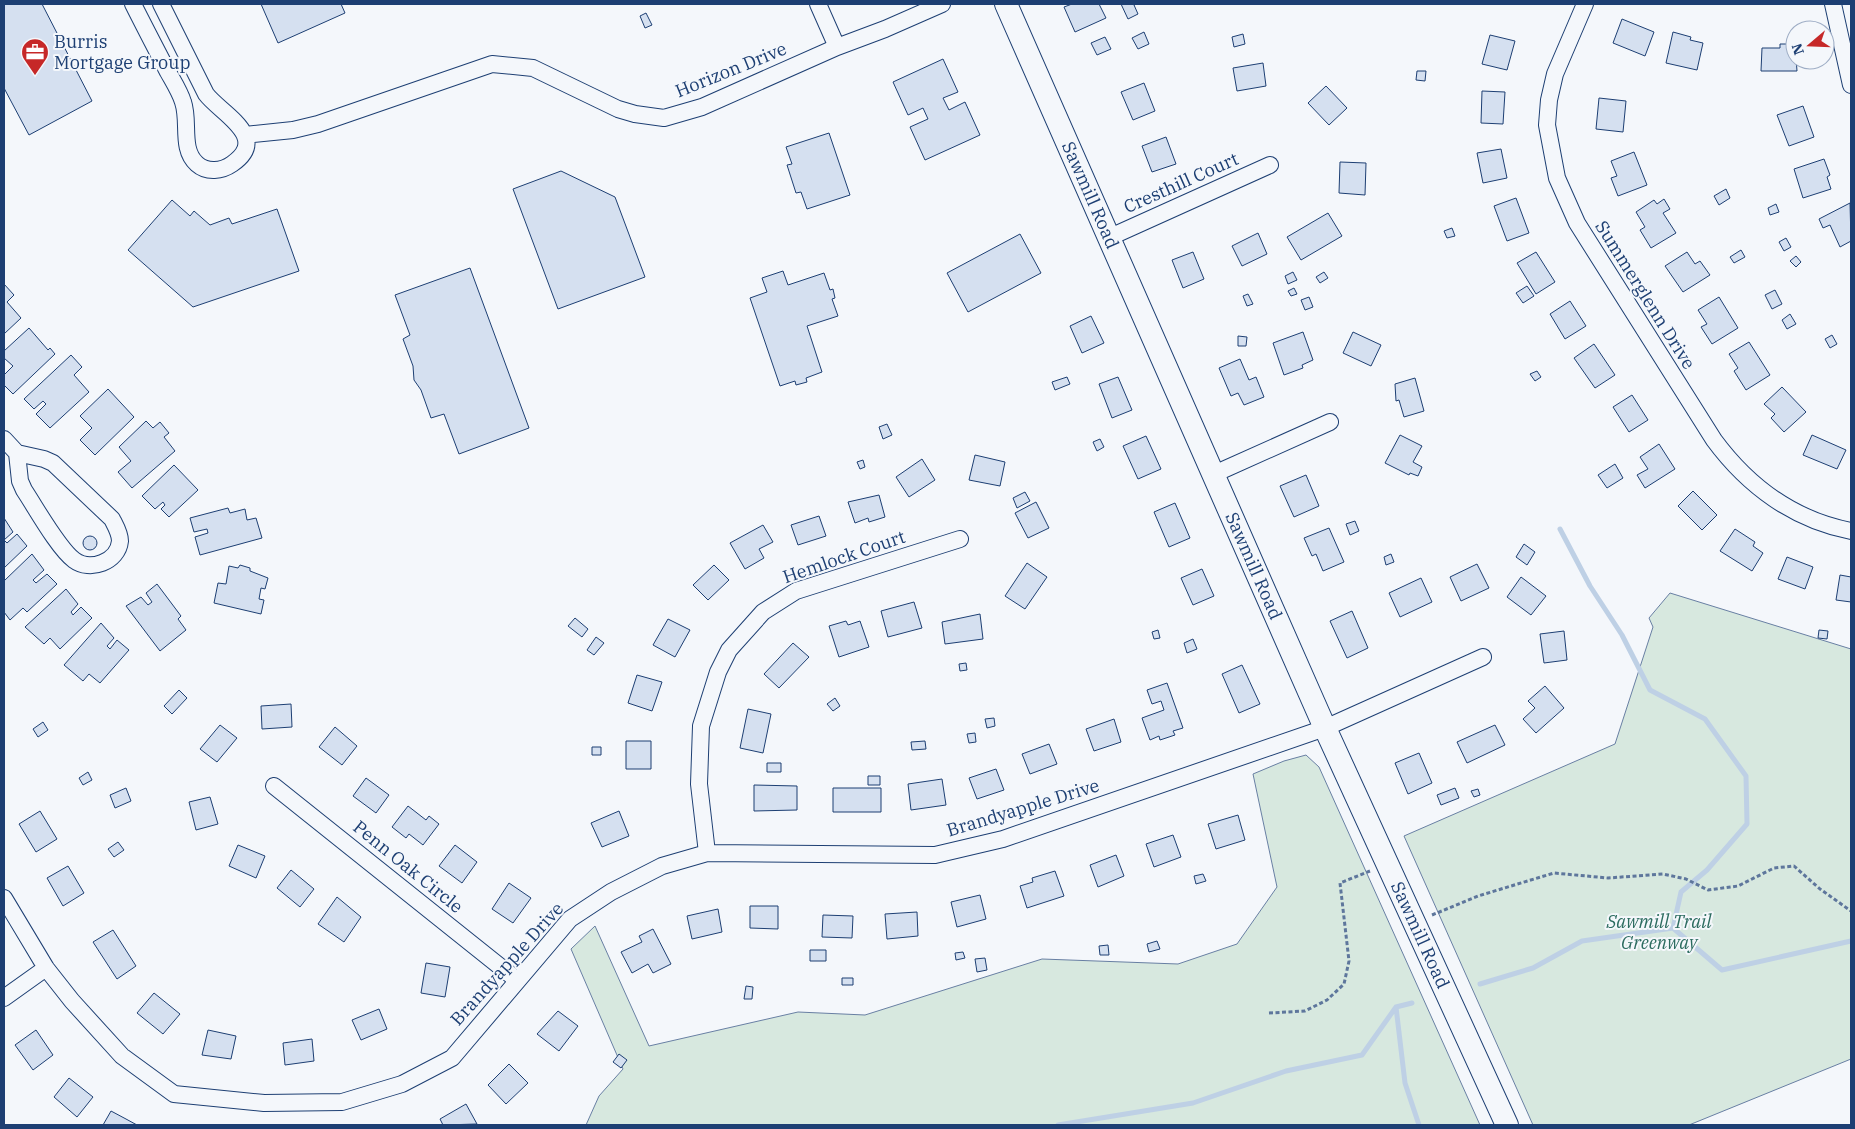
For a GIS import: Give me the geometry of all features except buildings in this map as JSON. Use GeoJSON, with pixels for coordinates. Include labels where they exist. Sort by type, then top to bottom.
{"type":"FeatureCollection","features":[{"type":"Feature","properties":{"kind":"street"},"geometry":{"type":"LineString","coordinates":[[132,4],[183,101],[188,150],[197,164],[211,170],[229,166],[242,153],[246,144],[245,135],[232,116],[215,106],[206,94],[161,4]]}},
{"type":"Feature","properties":{"kind":"street"},"geometry":{"type":"LineString","coordinates":[[818,4],[837,47]]}},
{"type":"Feature","properties":{"kind":"street","name":"Horizon Drive"},"geometry":{"type":"LineString","coordinates":[[245,135],[293,130],[318,124],[492,64],[533,68],[618,109],[635,114],[664,118],[702,107],[837,47],[885,29],[942,4]]}},
{"type":"Feature","properties":{"kind":"street","name":"Sawmill Road"},"geometry":{"type":"LineString","coordinates":[[1006,4],[1325,728],[1507,1125]]}},
{"type":"Feature","properties":{"kind":"street","name":"Summerglenn Drive"},"geometry":{"type":"LineString","coordinates":[[1585,4],[1555,74],[1547,125],[1557,178],[1577,223],[1709,432],[1732,465],[1754,484],[1795,511],[1819,522],[1851,531]]}},
{"type":"Feature","properties":{"kind":"street"},"geometry":{"type":"LineString","coordinates":[[1834,4],[1851,85]]}},
{"type":"Feature","properties":{"kind":"street","name":"Cresthill Court"},"geometry":{"type":"LineString","coordinates":[[1108,238],[1270,165]]}},
{"type":"Feature","properties":{"kind":"street"},"geometry":{"type":"LineString","coordinates":[[1214,474],[1330,422]]}},
{"type":"Feature","properties":{"kind":"street"},"geometry":{"type":"LineString","coordinates":[[4,439],[17,453],[20,481],[24,490],[66,552],[75,561],[86,564],[97,565],[107,561],[115,552],[120,541],[118,529],[112,519],[53,463],[32,455],[17,453]]}},
{"type":"Feature","properties":{"kind":"street","name":"Hemlock Court"},"geometry":{"type":"LineString","coordinates":[[707,853],[699,784],[701,726],[718,672],[729,650],[762,612],[796,591],[960,539]]}},
{"type":"Feature","properties":{"kind":"street","name":"Brandyapple Drive"},"geometry":{"type":"LineString","coordinates":[[4,898],[46,968],[72,1001],[122,1056],[174,1094],[264,1103],[342,1102],[402,1084],[452,1058],[570,919],[611,892],[662,866],[707,853],[935,855],[1003,839],[1325,728],[1483,657]]}},
{"type":"Feature","properties":{"kind":"street","name":"Penn Oak Circle"},"geometry":{"type":"LineString","coordinates":[[274,786],[517,980]]}},
{"type":"Feature","properties":{"kind":"street"},"geometry":{"type":"LineString","coordinates":[[4,998],[46,968]]}},
{"type":"Feature","properties":{"kind":"path"},"geometry":{"type":"LineString","coordinates":[[1269,1014],[1305,1011],[1327,1000],[1344,984],[1349,961],[1340,883],[1387,864]]}},
{"type":"Feature","properties":{"kind":"path"},"geometry":{"type":"LineString","coordinates":[[1414,924],[1478,896],[1554,873],[1608,878],[1663,874],[1686,878],[1708,890],[1738,886],[1774,868],[1794,866],[1820,889],[1851,912]]}},
{"type":"Feature","properties":{"kind":"green space","name":"Sawmill Trail Greenway"},"geometry":{"type":"Polygon","coordinates":[[[1670,593],[1851,649],[1851,1059],[1689,1125],[1533,1125],[1404,836],[1615,744],[1653,627],[1649,618],[1670,593]]]}},
{"type":"Feature","properties":{"kind":"green space"},"geometry":{"type":"Polygon","coordinates":[[[1306,755],[1319,767],[1480,1125],[586,1125],[599,1096],[623,1069],[571,949],[595,926],[649,1046],[798,1012],[865,1015],[1042,959],[1178,964],[1237,944],[1277,887],[1253,774],[1284,761],[1306,755]]]}},
{"type":"Feature","properties":{"kind":"waterway"},"geometry":{"type":"LineString","coordinates":[[1560,529],[1590,586],[1622,635],[1650,690],[1705,719],[1746,776],[1747,824],[1707,870],[1681,892],[1673,928]]}},
{"type":"Feature","properties":{"kind":"waterway"},"geometry":{"type":"LineString","coordinates":[[1480,984],[1533,968],[1582,941],[1673,928],[1722,970],[1851,941]]}},
{"type":"Feature","properties":{"kind":"waterway"},"geometry":{"type":"LineString","coordinates":[[1058,1125],[1193,1103],[1286,1071],[1362,1055],[1396,1007],[1412,1003]]}},
{"type":"Feature","properties":{"kind":"waterway"},"geometry":{"type":"LineString","coordinates":[[1396,1007],[1405,1083],[1419,1125]]}},
{"type":"Feature","properties":{"kind":"place","name":"Burris Mortgage Group"},"geometry":{"type":"Point","coordinates":[35,76]}}]}
